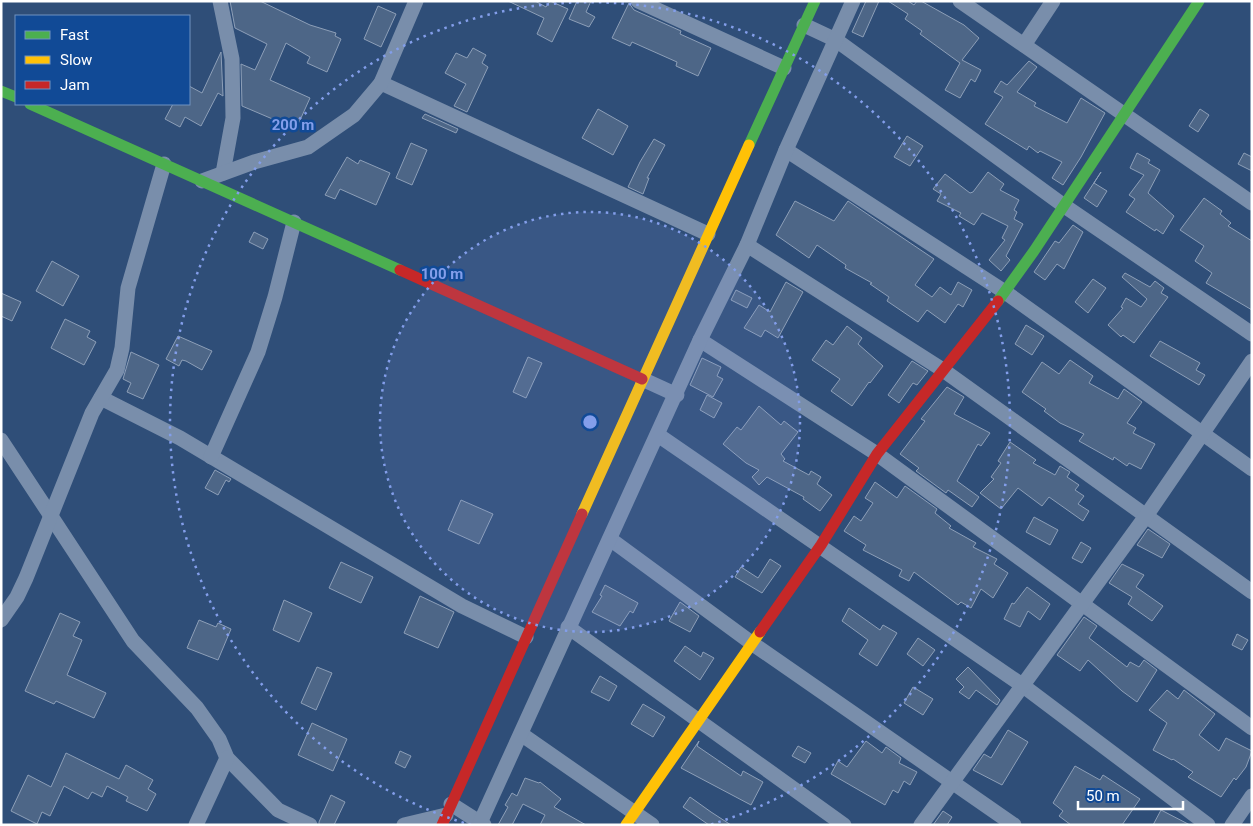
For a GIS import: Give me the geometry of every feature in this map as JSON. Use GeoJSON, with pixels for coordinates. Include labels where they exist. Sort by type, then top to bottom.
{"type":"FeatureCollection","features":[{"type":"Feature","properties":{"kind":"street"},"geometry":{"type":"LineString","coordinates":[[220,1],[232,69],[233,118],[223,173]]}},
{"type":"Feature","properties":{"kind":"street"},"geometry":{"type":"LineString","coordinates":[[202,181],[308,147],[354,115],[382,83],[416,1]]}},
{"type":"Feature","properties":{"kind":"street"},"geometry":{"type":"LineString","coordinates":[[638,1],[784,68]]}},
{"type":"Feature","properties":{"kind":"street"},"geometry":{"type":"LineString","coordinates":[[447,815],[642,379],[815,1]]}},
{"type":"Feature","properties":{"kind":"street"},"geometry":{"type":"LineString","coordinates":[[404,825],[447,815],[481,824],[568,628],[677,395],[700,340],[747,245],[786,150],[853,1]]}},
{"type":"Feature","properties":{"kind":"street"},"geometry":{"type":"LineString","coordinates":[[960,1],[1252,203]]}},
{"type":"Feature","properties":{"kind":"street"},"geometry":{"type":"LineString","coordinates":[[1024,45],[1053,1]]}},
{"type":"Feature","properties":{"kind":"street"},"geometry":{"type":"LineString","coordinates":[[630,818],[821,545],[877,454],[974,334],[1005,292],[1125,115],[1199,1]]}},
{"type":"Feature","properties":{"kind":"street"},"geometry":{"type":"LineString","coordinates":[[804,25],[836,40],[1063,205],[1252,334]]}},
{"type":"Feature","properties":{"kind":"street"},"geometry":{"type":"LineString","coordinates":[[382,83],[708,234]]}},
{"type":"Feature","properties":{"kind":"street"},"geometry":{"type":"LineString","coordinates":[[1,91],[15,98]]}},
{"type":"Feature","properties":{"kind":"street"},"geometry":{"type":"LineString","coordinates":[[32,105],[677,395]]}},
{"type":"Feature","properties":{"kind":"street"},"geometry":{"type":"LineString","coordinates":[[786,150],[1005,292],[1252,469]]}},
{"type":"Feature","properties":{"kind":"street"},"geometry":{"type":"LineString","coordinates":[[1,620],[17,597],[52,516],[92,412],[117,370],[122,348],[128,288],[164,164]]}},
{"type":"Feature","properties":{"kind":"street"},"geometry":{"type":"LineString","coordinates":[[211,457],[258,352],[275,297],[294,222]]}},
{"type":"Feature","properties":{"kind":"street"},"geometry":{"type":"LineString","coordinates":[[747,245],[943,370],[1252,592]]}},
{"type":"Feature","properties":{"kind":"street"},"geometry":{"type":"LineString","coordinates":[[700,340],[877,454],[1252,728]]}},
{"type":"Feature","properties":{"kind":"street"},"geometry":{"type":"LineString","coordinates":[[920,825],[1146,516],[1252,362]]}},
{"type":"Feature","properties":{"kind":"street"},"geometry":{"type":"LineString","coordinates":[[101,398],[180,438],[462,606],[526,637]]}},
{"type":"Feature","properties":{"kind":"street"},"geometry":{"type":"LineString","coordinates":[[658,435],[821,545],[1022,685],[1208,825]]}},
{"type":"Feature","properties":{"kind":"street"},"geometry":{"type":"LineString","coordinates":[[1,440],[133,642],[197,708],[219,739],[227,758],[278,810],[310,825]]}},
{"type":"Feature","properties":{"kind":"street"},"geometry":{"type":"LineString","coordinates":[[610,539],[753,644],[1014,825]]}},
{"type":"Feature","properties":{"kind":"street"},"geometry":{"type":"LineString","coordinates":[[568,628],[844,825]]}},
{"type":"Feature","properties":{"kind":"street"},"geometry":{"type":"LineString","coordinates":[[521,734],[630,818],[652,825]]}},
{"type":"Feature","properties":{"kind":"street"},"geometry":{"type":"LineString","coordinates":[[196,825],[227,758]]}},
{"type":"Feature","properties":{"kind":"street"},"geometry":{"type":"LineString","coordinates":[[1232,825],[1252,796]]}},
{"type":"Feature","properties":{"kind":"building"},"geometry":{"type":"Polygon","coordinates":[[[230,1],[260,1],[310,25],[336,33],[335,36],[341,39],[327,72],[307,63],[310,57],[286,43],[270,80],[310,98],[296,129],[242,106],[241,64],[255,70],[267,44],[235,28],[230,1]]]}},
{"type":"Feature","properties":{"kind":"building"},"geometry":{"type":"Polygon","coordinates":[[[508,1],[535,1],[546,7],[550,1],[568,9],[552,42],[537,34],[544,18],[508,1]]]}},
{"type":"Feature","properties":{"kind":"building"},"geometry":{"type":"Polygon","coordinates":[[[577,1],[591,1],[586,12],[595,17],[589,27],[569,19],[577,1]]]}},
{"type":"Feature","properties":{"kind":"building"},"geometry":{"type":"Polygon","coordinates":[[[866,1],[879,1],[863,37],[852,32],[866,1]]]}},
{"type":"Feature","properties":{"kind":"building"},"geometry":{"type":"Polygon","coordinates":[[[888,1],[908,1],[914,5],[917,1],[921,1],[964,25],[979,38],[962,60],[981,70],[975,82],[971,79],[960,98],[945,90],[960,63],[920,34],[922,31],[905,19],[908,14],[888,1]]]}},
{"type":"Feature","properties":{"kind":"building"},"geometry":{"type":"Polygon","coordinates":[[[629,3],[634,10],[681,31],[680,34],[711,48],[698,76],[676,66],[677,62],[632,42],[630,46],[612,38],[629,3]]]}},
{"type":"Feature","properties":{"kind":"building"},"geometry":{"type":"Polygon","coordinates":[[[378,6],[396,14],[381,47],[364,39],[378,6]]]}},
{"type":"Feature","properties":{"kind":"building"},"geometry":{"type":"Polygon","coordinates":[[[473,48],[486,55],[482,63],[488,67],[467,112],[454,106],[466,84],[445,73],[456,53],[467,58],[473,48]]]}},
{"type":"Feature","properties":{"kind":"building"},"geometry":{"type":"Polygon","coordinates":[[[221,52],[223,96],[218,93],[201,126],[185,117],[180,127],[165,119],[172,105],[190,105],[190,87],[202,93],[221,52]]]}},
{"type":"Feature","properties":{"kind":"building"},"geometry":{"type":"Polygon","coordinates":[[[1029,61],[1037,67],[1017,92],[1036,103],[1034,106],[1067,123],[1081,98],[1105,113],[1063,185],[1052,178],[1062,162],[1040,151],[1038,153],[1029,146],[1027,150],[985,124],[1003,97],[994,92],[1001,81],[1007,85],[1029,61]]]}},
{"type":"Feature","properties":{"kind":"building"},"geometry":{"type":"Polygon","coordinates":[[[598,109],[628,126],[613,155],[582,138],[598,109]]]}},
{"type":"Feature","properties":{"kind":"building"},"geometry":{"type":"Polygon","coordinates":[[[1200,109],[1209,115],[1198,132],[1189,126],[1200,109]]]}},
{"type":"Feature","properties":{"kind":"building"},"geometry":{"type":"Polygon","coordinates":[[[425,114],[458,129],[456,133],[422,118],[425,114]]]}},
{"type":"Feature","properties":{"kind":"building"},"geometry":{"type":"Polygon","coordinates":[[[907,136],[923,146],[910,166],[894,157],[907,136]]]}},
{"type":"Feature","properties":{"kind":"building"},"geometry":{"type":"Polygon","coordinates":[[[654,139],[665,145],[647,178],[649,178],[643,194],[628,187],[654,139]]]}},
{"type":"Feature","properties":{"kind":"building"},"geometry":{"type":"Polygon","coordinates":[[[411,143],[427,150],[412,185],[396,178],[411,143]]]}},
{"type":"Feature","properties":{"kind":"building"},"geometry":{"type":"Polygon","coordinates":[[[1137,153],[1150,160],[1148,163],[1160,170],[1148,193],[1174,216],[1163,234],[1156,229],[1155,231],[1126,212],[1135,199],[1129,195],[1144,175],[1130,168],[1137,153]]]}},
{"type":"Feature","properties":{"kind":"building"},"geometry":{"type":"Polygon","coordinates":[[[1244,153],[1252,157],[1252,171],[1238,164],[1244,153]]]}},
{"type":"Feature","properties":{"kind":"building"},"geometry":{"type":"Polygon","coordinates":[[[347,157],[358,164],[360,160],[390,173],[376,205],[340,189],[335,199],[325,195],[347,157]]]}},
{"type":"Feature","properties":{"kind":"building"},"geometry":{"type":"Polygon","coordinates":[[[988,172],[1004,184],[1000,190],[1019,200],[1014,210],[1017,212],[1014,219],[1023,224],[1006,256],[1010,260],[1001,271],[989,260],[1005,240],[1002,238],[1008,226],[982,213],[974,225],[959,216],[961,213],[937,201],[941,194],[933,189],[945,174],[970,193],[973,192],[988,172]]]}},
{"type":"Feature","properties":{"kind":"building"},"geometry":{"type":"Polygon","coordinates":[[[1101,172],[1094,183],[1107,191],[1097,207],[1084,198],[1101,172]]]}},
{"type":"Feature","properties":{"kind":"building"},"geometry":{"type":"Polygon","coordinates":[[[1204,198],[1222,211],[1220,214],[1231,223],[1228,226],[1252,241],[1252,310],[1206,283],[1212,273],[1195,261],[1204,246],[1180,230],[1204,198]]]}},
{"type":"Feature","properties":{"kind":"building"},"geometry":{"type":"Polygon","coordinates":[[[795,201],[834,221],[848,201],[934,259],[915,285],[932,297],[940,287],[951,295],[958,282],[972,290],[963,307],[958,304],[945,323],[927,310],[918,322],[887,301],[889,297],[870,284],[872,283],[845,268],[846,265],[817,245],[809,258],[776,235],[795,201]]]}},
{"type":"Feature","properties":{"kind":"building"},"geometry":{"type":"Polygon","coordinates":[[[1073,225],[1083,232],[1064,269],[1057,264],[1045,280],[1034,272],[1055,241],[1059,243],[1073,225]]]}},
{"type":"Feature","properties":{"kind":"building"},"geometry":{"type":"Polygon","coordinates":[[[254,232],[268,239],[263,249],[249,242],[254,232]]]}},
{"type":"Feature","properties":{"kind":"building"},"geometry":{"type":"Polygon","coordinates":[[[52,261],[79,276],[63,306],[36,291],[52,261]]]}},
{"type":"Feature","properties":{"kind":"building"},"geometry":{"type":"Polygon","coordinates":[[[1125,273],[1150,287],[1155,281],[1164,288],[1161,293],[1168,297],[1134,343],[1123,335],[1121,337],[1108,325],[1123,308],[1121,307],[1126,298],[1141,307],[1147,299],[1122,277],[1125,273]]]}},
{"type":"Feature","properties":{"kind":"building"},"geometry":{"type":"Polygon","coordinates":[[[1093,279],[1106,288],[1088,313],[1075,302],[1093,279]]]}},
{"type":"Feature","properties":{"kind":"building"},"geometry":{"type":"Polygon","coordinates":[[[786,282],[803,292],[778,338],[765,330],[761,337],[744,328],[759,305],[770,312],[786,282]]]}},
{"type":"Feature","properties":{"kind":"building"},"geometry":{"type":"Polygon","coordinates":[[[736,290],[752,298],[747,308],[731,300],[736,290]]]}},
{"type":"Feature","properties":{"kind":"building"},"geometry":{"type":"Polygon","coordinates":[[[1,293],[21,302],[12,321],[1,316],[1,293]]]}},
{"type":"Feature","properties":{"kind":"building"},"geometry":{"type":"Polygon","coordinates":[[[65,319],[90,331],[87,337],[96,342],[84,365],[51,348],[65,319]]]}},
{"type":"Feature","properties":{"kind":"building"},"geometry":{"type":"Polygon","coordinates":[[[1026,325],[1044,336],[1032,355],[1015,344],[1026,325]]]}},
{"type":"Feature","properties":{"kind":"building"},"geometry":{"type":"Polygon","coordinates":[[[847,326],[862,338],[858,344],[883,366],[852,406],[831,391],[840,379],[812,360],[826,340],[833,345],[847,326]]]}},
{"type":"Feature","properties":{"kind":"building"},"geometry":{"type":"Polygon","coordinates":[[[178,336],[212,351],[202,370],[186,361],[182,360],[179,366],[166,359],[178,336]]]}},
{"type":"Feature","properties":{"kind":"building"},"geometry":{"type":"Polygon","coordinates":[[[1160,341],[1200,363],[1196,370],[1205,375],[1199,385],[1150,356],[1160,341]]]}},
{"type":"Feature","properties":{"kind":"building"},"geometry":{"type":"Polygon","coordinates":[[[131,352],[159,365],[143,399],[127,392],[131,383],[123,379],[131,352]]]}},
{"type":"Feature","properties":{"kind":"building"},"geometry":{"type":"Polygon","coordinates":[[[528,357],[542,363],[526,398],[513,392],[528,357]]]}},
{"type":"Feature","properties":{"kind":"building"},"geometry":{"type":"Polygon","coordinates":[[[702,358],[721,367],[717,376],[723,379],[713,397],[690,385],[702,358]]]}},
{"type":"Feature","properties":{"kind":"building"},"geometry":{"type":"Polygon","coordinates":[[[1070,360],[1093,376],[1089,383],[1118,399],[1124,389],[1142,402],[1127,423],[1136,428],[1133,433],[1155,444],[1141,469],[1129,463],[1127,466],[1114,457],[1113,460],[1079,441],[1084,434],[1060,423],[1044,411],[1046,409],[1022,392],[1042,362],[1059,374],[1070,360]]]}},
{"type":"Feature","properties":{"kind":"building"},"geometry":{"type":"Polygon","coordinates":[[[912,361],[928,371],[917,385],[913,383],[899,403],[888,395],[912,361]]]}},
{"type":"Feature","properties":{"kind":"building"},"geometry":{"type":"Polygon","coordinates":[[[947,387],[964,397],[954,414],[990,433],[981,446],[978,444],[957,481],[979,497],[972,507],[948,490],[946,493],[916,471],[919,468],[900,454],[925,421],[921,419],[947,387]]]}},
{"type":"Feature","properties":{"kind":"building"},"geometry":{"type":"Polygon","coordinates":[[[707,395],[722,403],[714,418],[700,410],[707,395]]]}},
{"type":"Feature","properties":{"kind":"building"},"geometry":{"type":"Polygon","coordinates":[[[759,406],[781,425],[784,421],[798,432],[781,454],[785,459],[783,461],[809,475],[811,471],[821,477],[817,484],[832,495],[820,511],[803,499],[804,497],[767,477],[759,485],[752,477],[759,470],[746,463],[723,444],[737,427],[741,430],[759,406]]]}},
{"type":"Feature","properties":{"kind":"building"},"geometry":{"type":"Polygon","coordinates":[[[1010,442],[1036,460],[1033,463],[1055,475],[1060,466],[1070,472],[1067,477],[1079,485],[1075,490],[1084,496],[1078,504],[1089,511],[1083,521],[1049,497],[1042,506],[1018,488],[1001,509],[980,493],[994,479],[991,477],[1001,463],[998,461],[1010,442]]]}},
{"type":"Feature","properties":{"kind":"building"},"geometry":{"type":"Polygon","coordinates":[[[215,470],[231,479],[229,482],[226,480],[218,495],[205,488],[215,470]]]}},
{"type":"Feature","properties":{"kind":"building"},"geometry":{"type":"Polygon","coordinates":[[[875,482],[897,498],[905,486],[937,509],[935,513],[951,526],[949,528],[976,543],[973,547],[997,559],[994,564],[1008,573],[993,598],[981,589],[971,608],[961,602],[958,605],[914,572],[909,581],[899,576],[902,570],[863,550],[866,545],[844,531],[854,516],[861,521],[873,503],[865,498],[875,482]]]}},
{"type":"Feature","properties":{"kind":"building"},"geometry":{"type":"Polygon","coordinates":[[[461,500],[493,514],[479,544],[448,530],[461,500]]]}},
{"type":"Feature","properties":{"kind":"building"},"geometry":{"type":"Polygon","coordinates":[[[1034,517],[1058,530],[1050,545],[1026,532],[1034,517]]]}},
{"type":"Feature","properties":{"kind":"building"},"geometry":{"type":"Polygon","coordinates":[[[1148,529],[1170,544],[1162,558],[1137,545],[1148,529]]]}},
{"type":"Feature","properties":{"kind":"building"},"geometry":{"type":"Polygon","coordinates":[[[1081,542],[1091,548],[1082,563],[1072,558],[1081,542]]]}},
{"type":"Feature","properties":{"kind":"building"},"geometry":{"type":"Polygon","coordinates":[[[770,559],[781,566],[762,593],[735,577],[741,567],[758,578],[770,559]]]}},
{"type":"Feature","properties":{"kind":"building"},"geometry":{"type":"Polygon","coordinates":[[[341,562],[373,577],[361,603],[329,588],[341,562]]]}},
{"type":"Feature","properties":{"kind":"building"},"geometry":{"type":"Polygon","coordinates":[[[1122,564],[1144,575],[1136,587],[1163,606],[1152,621],[1128,604],[1132,597],[1109,583],[1122,564]]]}},
{"type":"Feature","properties":{"kind":"building"},"geometry":{"type":"Polygon","coordinates":[[[605,585],[638,603],[633,613],[630,611],[620,626],[592,612],[602,596],[600,595],[605,585]]]}},
{"type":"Feature","properties":{"kind":"building"},"geometry":{"type":"Polygon","coordinates":[[[1027,587],[1050,604],[1040,620],[1028,611],[1020,627],[1004,619],[1012,603],[1014,604],[1027,587]]]}},
{"type":"Feature","properties":{"kind":"building"},"geometry":{"type":"Polygon","coordinates":[[[420,596],[454,612],[438,648],[404,633],[420,596]]]}},
{"type":"Feature","properties":{"kind":"building"},"geometry":{"type":"Polygon","coordinates":[[[284,600],[312,613],[299,642],[273,630],[284,600]]]}},
{"type":"Feature","properties":{"kind":"building"},"geometry":{"type":"Polygon","coordinates":[[[680,602],[699,616],[690,632],[669,621],[680,602]]]}},
{"type":"Feature","properties":{"kind":"building"},"geometry":{"type":"Polygon","coordinates":[[[849,608],[880,630],[883,625],[897,633],[877,666],[859,654],[868,640],[842,621],[849,608]]]}},
{"type":"Feature","properties":{"kind":"building"},"geometry":{"type":"Polygon","coordinates":[[[60,613],[80,622],[73,636],[82,640],[67,675],[106,693],[94,718],[56,701],[54,704],[25,691],[60,613]]]}},
{"type":"Feature","properties":{"kind":"building"},"geometry":{"type":"Polygon","coordinates":[[[1084,617],[1097,626],[1089,638],[1127,667],[1130,662],[1139,667],[1144,660],[1157,670],[1137,702],[1088,660],[1080,671],[1057,655],[1084,617]]]}},
{"type":"Feature","properties":{"kind":"building"},"geometry":{"type":"Polygon","coordinates":[[[199,620],[216,627],[218,623],[231,629],[218,660],[187,648],[199,620]]]}},
{"type":"Feature","properties":{"kind":"building"},"geometry":{"type":"Polygon","coordinates":[[[1237,634],[1248,640],[1242,650],[1232,645],[1237,634]]]}},
{"type":"Feature","properties":{"kind":"building"},"geometry":{"type":"Polygon","coordinates":[[[918,638],[935,650],[923,666],[907,654],[918,638]]]}},
{"type":"Feature","properties":{"kind":"building"},"geometry":{"type":"Polygon","coordinates":[[[685,646],[701,657],[703,652],[714,658],[700,680],[674,661],[685,646]]]}},
{"type":"Feature","properties":{"kind":"building"},"geometry":{"type":"Polygon","coordinates":[[[317,667],[332,673],[316,710],[301,703],[317,667]]]}},
{"type":"Feature","properties":{"kind":"building"},"geometry":{"type":"Polygon","coordinates":[[[968,667],[1000,700],[997,705],[976,690],[969,699],[959,692],[964,687],[956,679],[968,667]]]}},
{"type":"Feature","properties":{"kind":"building"},"geometry":{"type":"Polygon","coordinates":[[[600,676],[617,686],[609,701],[591,692],[600,676]]]}},
{"type":"Feature","properties":{"kind":"building"},"geometry":{"type":"Polygon","coordinates":[[[913,687],[933,699],[923,715],[904,703],[913,687]]]}},
{"type":"Feature","properties":{"kind":"building"},"geometry":{"type":"Polygon","coordinates":[[[1167,690],[1178,699],[1184,690],[1215,714],[1199,735],[1219,751],[1226,738],[1252,751],[1246,767],[1236,780],[1234,778],[1221,797],[1188,777],[1193,772],[1173,759],[1153,750],[1167,723],[1149,710],[1167,690]]]}},
{"type":"Feature","properties":{"kind":"building"},"geometry":{"type":"Polygon","coordinates":[[[643,704],[665,717],[653,737],[631,724],[643,704]]]}},
{"type":"Feature","properties":{"kind":"building"},"geometry":{"type":"Polygon","coordinates":[[[312,723],[347,739],[333,771],[298,755],[312,723]]]}},
{"type":"Feature","properties":{"kind":"building"},"geometry":{"type":"Polygon","coordinates":[[[1008,730],[1028,742],[1002,785],[973,770],[984,754],[991,758],[1008,730]]]}},
{"type":"Feature","properties":{"kind":"building"},"geometry":{"type":"Polygon","coordinates":[[[699,741],[697,746],[741,776],[743,771],[763,782],[751,805],[681,768],[699,741]]]}},
{"type":"Feature","properties":{"kind":"building"},"geometry":{"type":"Polygon","coordinates":[[[866,741],[882,753],[886,747],[901,758],[899,763],[917,772],[910,785],[904,781],[898,793],[893,790],[885,805],[831,774],[838,761],[847,767],[866,741]]]}},
{"type":"Feature","properties":{"kind":"building"},"geometry":{"type":"Polygon","coordinates":[[[798,746],[811,753],[805,763],[792,756],[798,746]]]}},
{"type":"Feature","properties":{"kind":"building"},"geometry":{"type":"Polygon","coordinates":[[[400,751],[411,756],[405,768],[395,763],[400,751]]]}},
{"type":"Feature","properties":{"kind":"building"},"geometry":{"type":"Polygon","coordinates":[[[66,753],[119,779],[126,765],[153,780],[148,789],[156,794],[147,811],[126,801],[128,797],[107,786],[102,797],[92,792],[88,799],[64,786],[50,816],[42,812],[37,824],[11,811],[28,775],[51,787],[66,753]]]}},
{"type":"Feature","properties":{"kind":"building"},"geometry":{"type":"Polygon","coordinates":[[[1075,766],[1100,780],[1103,775],[1140,799],[1122,825],[1071,825],[1059,816],[1063,811],[1053,803],[1075,766]]]}},
{"type":"Feature","properties":{"kind":"building"},"geometry":{"type":"Polygon","coordinates":[[[525,778],[540,782],[561,799],[554,807],[586,825],[540,825],[545,815],[523,804],[512,825],[498,825],[508,807],[505,805],[512,793],[517,796],[525,778]]]}},
{"type":"Feature","properties":{"kind":"building"},"geometry":{"type":"Polygon","coordinates":[[[331,795],[345,802],[334,825],[319,825],[319,822],[331,795]]]}},
{"type":"Feature","properties":{"kind":"building"},"geometry":{"type":"Polygon","coordinates":[[[690,797],[731,825],[709,825],[683,807],[690,797]]]}},
{"type":"Feature","properties":{"kind":"building"},"geometry":{"type":"Polygon","coordinates":[[[1161,810],[1190,825],[1153,825],[1161,810]]]}},
{"type":"Feature","properties":{"kind":"building"},"geometry":{"type":"Polygon","coordinates":[[[943,811],[952,817],[947,825],[933,825],[943,811]]]}},
{"type":"Feature","properties":{"kind":"traffic: fast"},"geometry":{"type":"LineString","coordinates":[[749,145],[815,1]]}},
{"type":"Feature","properties":{"kind":"traffic: fast"},"geometry":{"type":"LineString","coordinates":[[998,301],[1034,251],[1199,1]]}},
{"type":"Feature","properties":{"kind":"traffic: fast"},"geometry":{"type":"LineString","coordinates":[[1,91],[15,97]]}},
{"type":"Feature","properties":{"kind":"traffic: fast"},"geometry":{"type":"LineString","coordinates":[[32,105],[400,270]]}},
{"type":"Feature","properties":{"kind":"traffic: slow"},"geometry":{"type":"LineString","coordinates":[[582,514],[749,145]]}},
{"type":"Feature","properties":{"kind":"traffic: slow"},"geometry":{"type":"LineString","coordinates":[[626,825],[760,632]]}},
{"type":"Feature","properties":{"kind":"traffic: jam"},"geometry":{"type":"LineString","coordinates":[[400,270],[642,379]]}},
{"type":"Feature","properties":{"kind":"traffic: jam"},"geometry":{"type":"LineString","coordinates":[[760,632],[821,545],[877,454],[998,301]]}},
{"type":"Feature","properties":{"kind":"traffic: jam"},"geometry":{"type":"LineString","coordinates":[[442,825],[582,514]]}}]}
